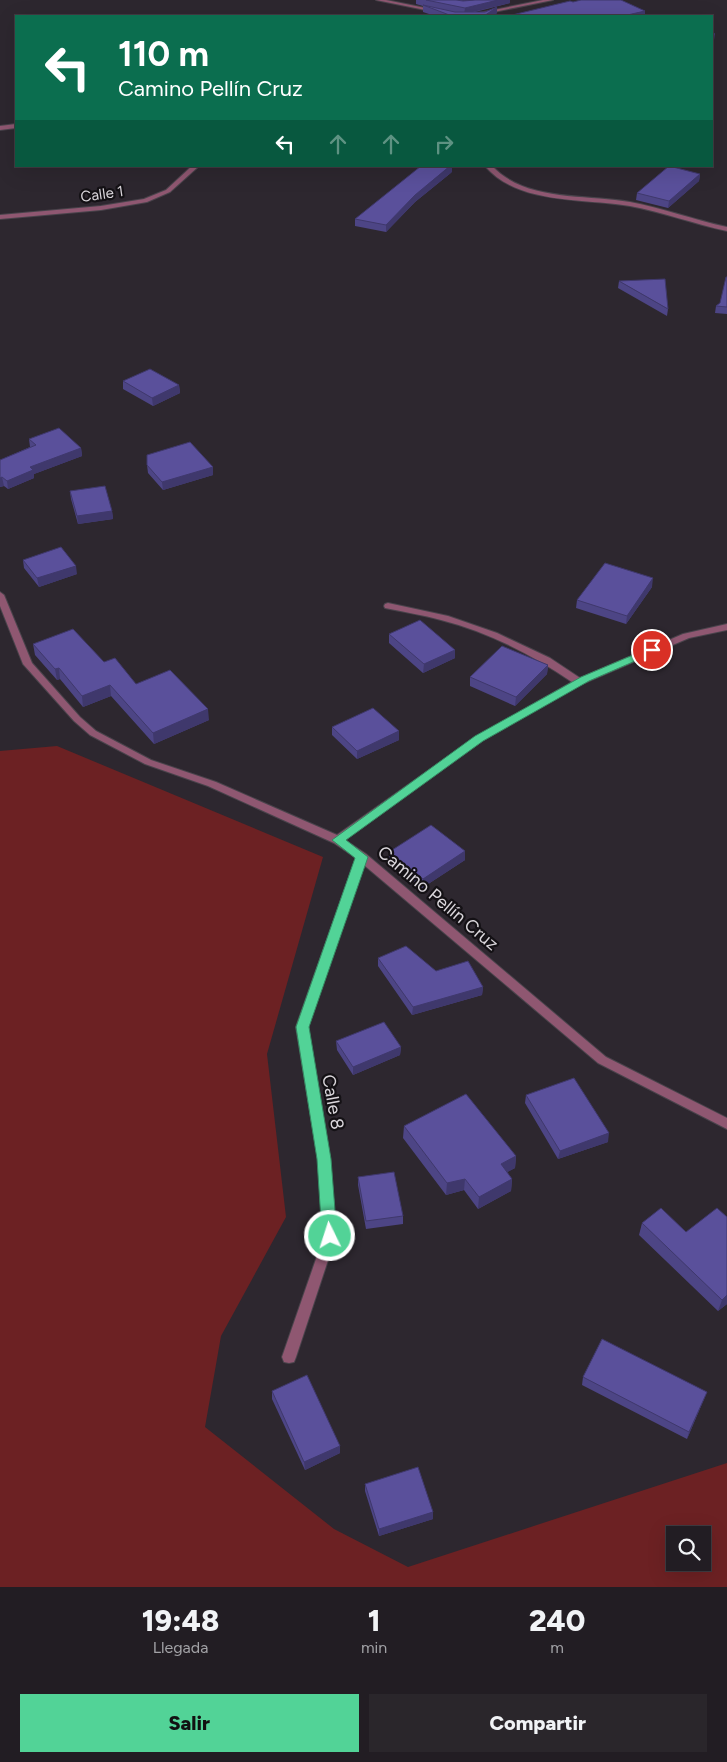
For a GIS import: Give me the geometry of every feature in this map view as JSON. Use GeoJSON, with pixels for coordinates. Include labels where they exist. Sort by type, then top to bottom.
{"type":"FeatureCollection","features":[{"type":"Feature","properties":{"kind":"street"},"geometry":{"type":"LineString","coordinates":[[378,0],[457,15]]}},
{"type":"Feature","properties":{"kind":"street"},"geometry":{"type":"LineString","coordinates":[[484,14],[551,0]]}},
{"type":"Feature","properties":{"kind":"street"},"geometry":{"type":"LineString","coordinates":[[0,128],[15,126]]}},
{"type":"Feature","properties":{"kind":"street","name":"Calle 1"},"geometry":{"type":"LineString","coordinates":[[0,217],[101,208],[145,201],[168,191],[195,167]]}},
{"type":"Feature","properties":{"kind":"street"},"geometry":{"type":"LineString","coordinates":[[488,167],[492,174],[519,187],[544,194],[630,204],[727,229]]}},
{"type":"Feature","properties":{"kind":"street","name":"Camino Pellín Cruz"},"geometry":{"type":"LineString","coordinates":[[0,595],[28,664],[77,719],[93,733],[148,762],[212,784],[338,840],[362,857],[602,1060],[727,1124]]}},
{"type":"Feature","properties":{"kind":"street"},"geometry":{"type":"LineString","coordinates":[[388,606],[445,618],[494,635],[547,660],[579,682]]}},
{"type":"Feature","properties":{"kind":"street"},"geometry":{"type":"LineString","coordinates":[[338,840],[479,739],[579,682],[686,636],[727,627]]}},
{"type":"Feature","properties":{"kind":"street","name":"Calle 8"},"geometry":{"type":"LineString","coordinates":[[289,1357],[330,1236],[324,1159],[302,1027],[362,857]]}},
{"type":"Feature","properties":{"kind":"shaded area"},"geometry":{"type":"Polygon","coordinates":[[[57,746],[323,857],[267,1054],[286,1217],[221,1336],[205,1427],[334,1529],[408,1567],[727,1463],[727,1587],[0,1587],[0,751],[57,746]]]}},
{"type":"Feature","properties":{"kind":"building"},"geometry":{"type":"Polygon","coordinates":[[[426,0],[463,1],[498,0],[465,8],[426,0]]]}},
{"type":"Feature","properties":{"kind":"building"},"geometry":{"type":"Polygon","coordinates":[[[581,0],[621,0],[645,11],[627,15],[512,15],[570,1],[581,0]]]}},
{"type":"Feature","properties":{"kind":"building"},"geometry":{"type":"Polygon","coordinates":[[[423,5],[455,12],[485,12],[497,7],[485,15],[449,15],[423,5]]]}},
{"type":"Feature","properties":{"kind":"building"},"geometry":{"type":"Polygon","coordinates":[[[420,167],[449,167],[415,195],[386,225],[355,219],[420,167]]]}},
{"type":"Feature","properties":{"kind":"building"},"geometry":{"type":"Polygon","coordinates":[[[668,167],[700,174],[669,201],[637,193],[668,167]]]}},
{"type":"Feature","properties":{"kind":"building"},"geometry":{"type":"Polygon","coordinates":[[[726,277],[727,307],[716,306],[720,303],[726,277]]]}},
{"type":"Feature","properties":{"kind":"building"},"geometry":{"type":"Polygon","coordinates":[[[665,279],[668,309],[619,281],[665,279]]]}},
{"type":"Feature","properties":{"kind":"building"},"geometry":{"type":"Polygon","coordinates":[[[150,369],[179,385],[152,398],[123,381],[150,369]]]}},
{"type":"Feature","properties":{"kind":"building"},"geometry":{"type":"Polygon","coordinates":[[[59,428],[81,448],[30,467],[33,470],[7,481],[2,477],[0,478],[0,460],[36,445],[29,439],[59,428]]]}},
{"type":"Feature","properties":{"kind":"building"},"geometry":{"type":"Polygon","coordinates":[[[190,442],[213,467],[162,482],[147,465],[147,455],[190,442]]]}},
{"type":"Feature","properties":{"kind":"building"},"geometry":{"type":"Polygon","coordinates":[[[105,486],[112,511],[77,516],[70,491],[105,486]]]}},
{"type":"Feature","properties":{"kind":"building"},"geometry":{"type":"Polygon","coordinates":[[[61,547],[76,566],[37,578],[23,560],[61,547]]]}},
{"type":"Feature","properties":{"kind":"building"},"geometry":{"type":"Polygon","coordinates":[[[605,563],[653,578],[627,616],[577,600],[605,563]]]}},
{"type":"Feature","properties":{"kind":"building"},"geometry":{"type":"Polygon","coordinates":[[[420,620],[455,650],[424,664],[389,634],[420,620]]]}},
{"type":"Feature","properties":{"kind":"building"},"geometry":{"type":"Polygon","coordinates":[[[73,629],[104,662],[115,658],[136,684],[170,670],[208,709],[153,733],[110,685],[82,696],[59,668],[55,669],[33,644],[73,629]]]}},
{"type":"Feature","properties":{"kind":"building"},"geometry":{"type":"Polygon","coordinates":[[[502,646],[548,665],[516,697],[470,677],[502,646]]]}},
{"type":"Feature","properties":{"kind":"building"},"geometry":{"type":"Polygon","coordinates":[[[373,708],[399,731],[357,751],[332,727],[373,708]]]}},
{"type":"Feature","properties":{"kind":"building"},"geometry":{"type":"Polygon","coordinates":[[[431,825],[465,851],[423,879],[389,852],[431,825]]]}},
{"type":"Feature","properties":{"kind":"building"},"geometry":{"type":"Polygon","coordinates":[[[406,946],[436,971],[468,961],[483,987],[413,1007],[378,958],[406,946]]]}},
{"type":"Feature","properties":{"kind":"building"},"geometry":{"type":"Polygon","coordinates":[[[384,1022],[401,1047],[353,1067],[336,1041],[384,1022]]]}},
{"type":"Feature","properties":{"kind":"building"},"geometry":{"type":"Polygon","coordinates":[[[574,1078],[609,1133],[560,1151],[526,1095],[574,1078]]]}},
{"type":"Feature","properties":{"kind":"building"},"geometry":{"type":"Polygon","coordinates":[[[466,1094],[516,1156],[501,1164],[512,1179],[479,1197],[465,1179],[447,1183],[404,1126],[466,1094]]]}},
{"type":"Feature","properties":{"kind":"building"},"geometry":{"type":"Polygon","coordinates":[[[394,1172],[403,1216],[366,1221],[358,1177],[394,1172]]]}},
{"type":"Feature","properties":{"kind":"building"},"geometry":{"type":"Polygon","coordinates":[[[661,1208],[686,1232],[717,1208],[727,1217],[727,1295],[722,1300],[642,1223],[661,1208]]]}},
{"type":"Feature","properties":{"kind":"building"},"geometry":{"type":"Polygon","coordinates":[[[602,1339],[707,1392],[689,1432],[583,1377],[602,1339]]]}},
{"type":"Feature","properties":{"kind":"building"},"geometry":{"type":"Polygon","coordinates":[[[307,1375],[340,1446],[304,1462],[272,1391],[307,1375]]]}},
{"type":"Feature","properties":{"kind":"building"},"geometry":{"type":"Polygon","coordinates":[[[418,1467],[433,1512],[379,1529],[365,1484],[418,1467]]]}},
{"type":"Feature","properties":{"kind":"route"},"geometry":{"type":"LineString","coordinates":[[330,1236],[324,1159],[302,1027],[362,857],[338,840],[479,739],[585,679],[652,650]]}}]}
